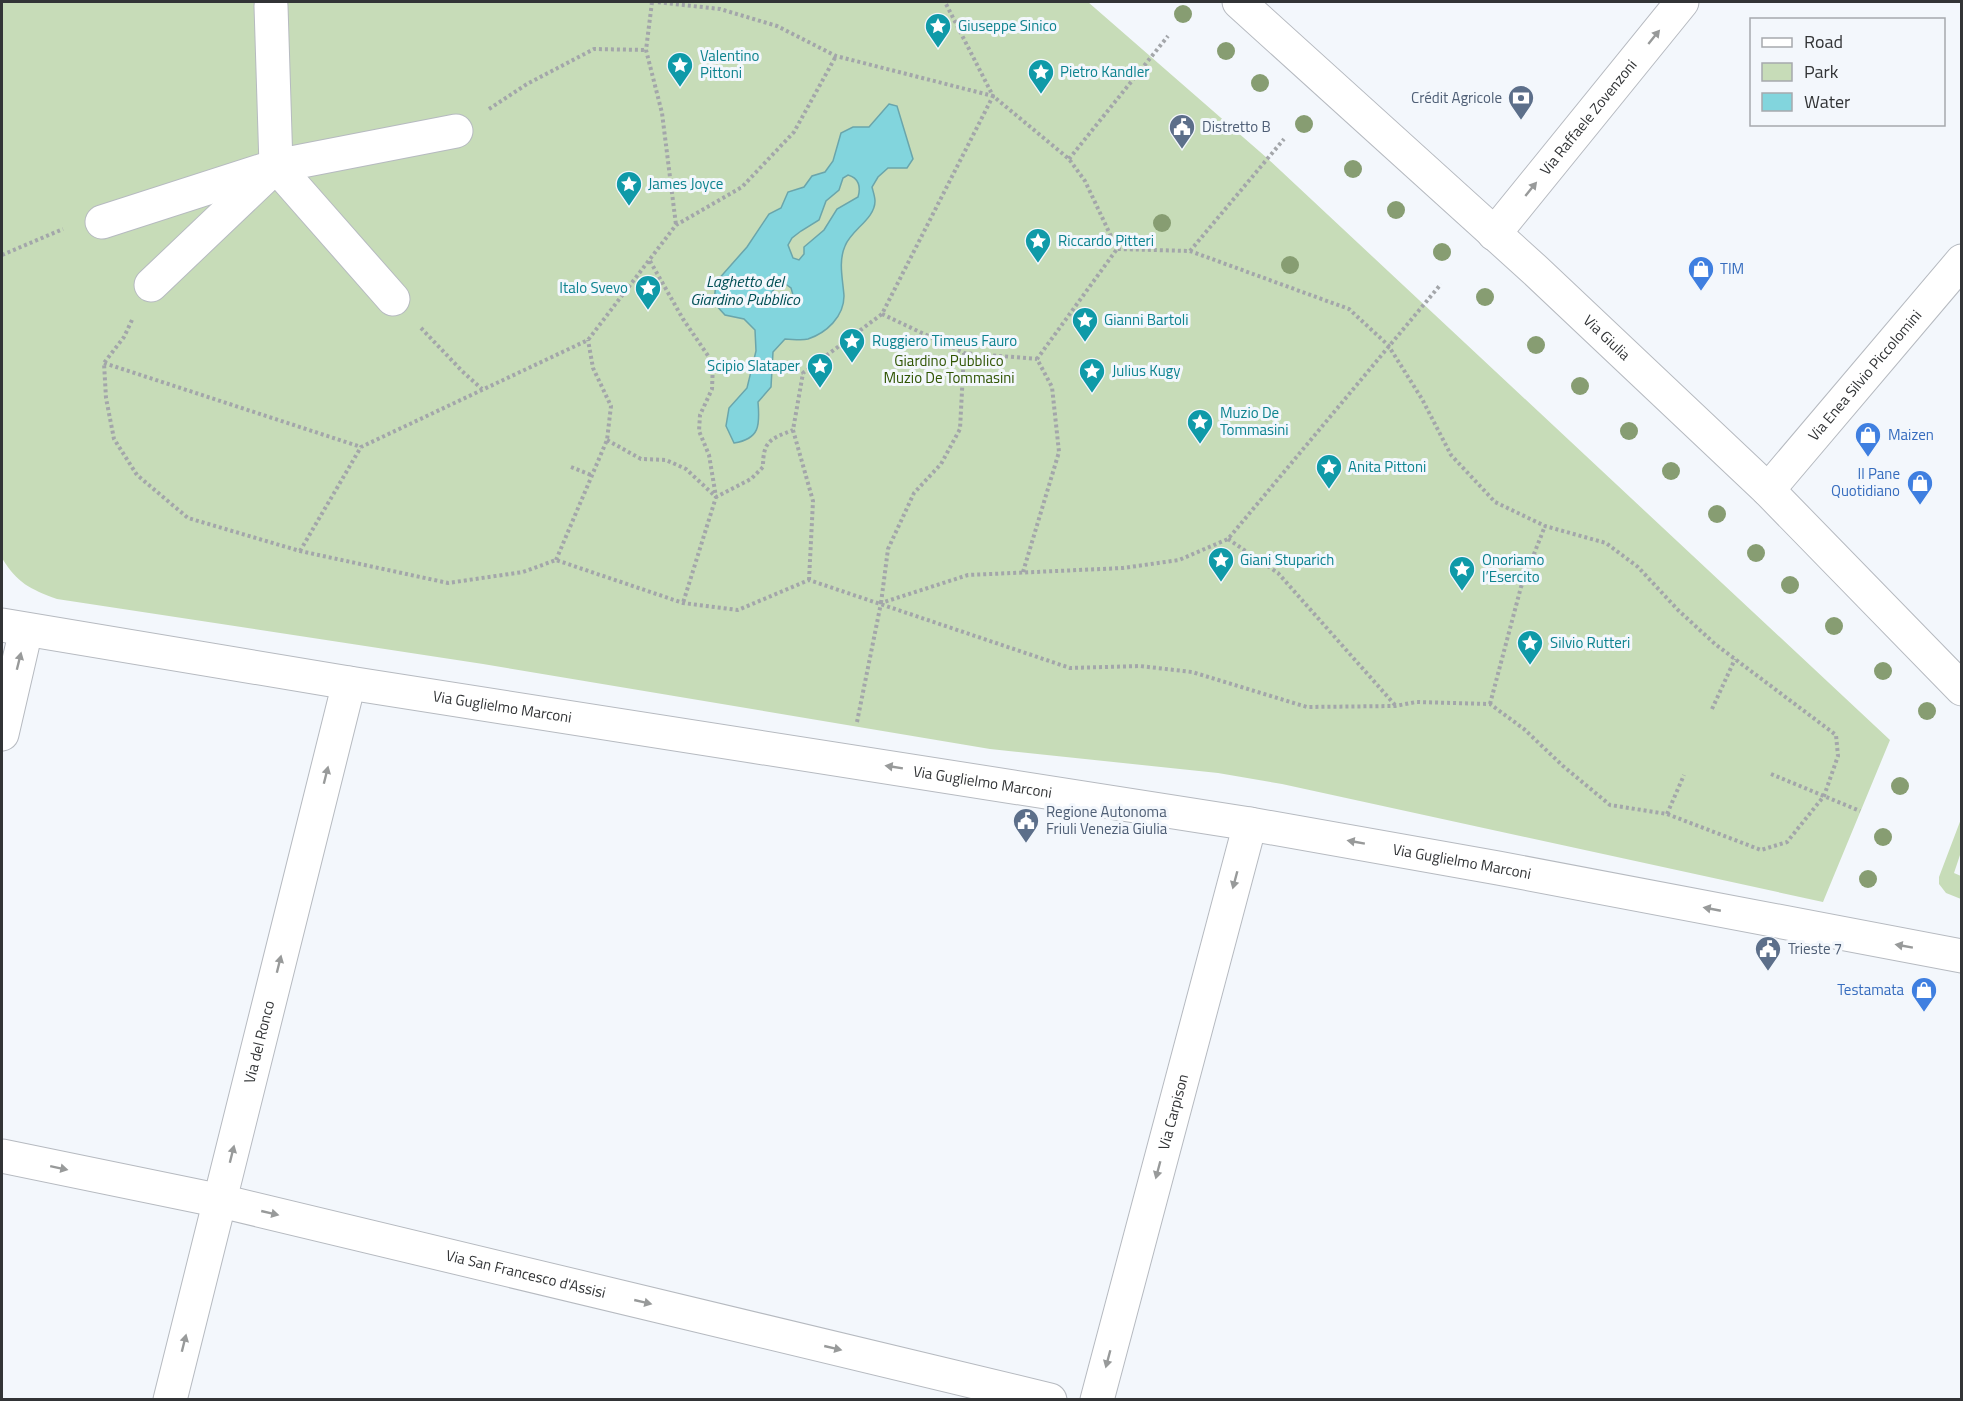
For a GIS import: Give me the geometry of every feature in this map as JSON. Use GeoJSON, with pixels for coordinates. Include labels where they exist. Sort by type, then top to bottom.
{"type":"FeatureCollection","features":[{"type":"Feature","properties":{"kind":"street","name":"Via Giulia"},"geometry":{"type":"LineString","coordinates":[[1239,2],[1494,234],[1768,490],[1962,689]]}},
{"type":"Feature","properties":{"kind":"street","name":"Via Raffaele Zovenzoni"},"geometry":{"type":"LineString","coordinates":[[1494,234],[1682,2]]}},
{"type":"Feature","properties":{"kind":"street"},"geometry":{"type":"LineString","coordinates":[[271,6],[276,166],[393,299]]}},
{"type":"Feature","properties":{"kind":"street"},"geometry":{"type":"LineString","coordinates":[[102,222],[276,166],[456,131]]}},
{"type":"Feature","properties":{"kind":"street"},"geometry":{"type":"LineString","coordinates":[[151,285],[276,166]]}},
{"type":"Feature","properties":{"kind":"street","name":"Via Enea Silvio Piccolomini"},"geometry":{"type":"LineString","coordinates":[[1768,490],[1962,261]]}},
{"type":"Feature","properties":{"kind":"street"},"geometry":{"type":"LineString","coordinates":[[2,734],[14,628]]}},
{"type":"Feature","properties":{"kind":"street","name":"Via Guglielmo Marconi"},"geometry":{"type":"LineString","coordinates":[[14,628],[349,683],[1250,824],[1510,870],[1962,956]]}},
{"type":"Feature","properties":{"kind":"street","name":"Via del Ronco"},"geometry":{"type":"LineString","coordinates":[[170,1400],[349,683]]}},
{"type":"Feature","properties":{"kind":"street","name":"Via Carpison"},"geometry":{"type":"LineString","coordinates":[[1097,1400],[1250,824]]}},
{"type":"Feature","properties":{"kind":"street","name":"Via San Francesco d'Assisi"},"geometry":{"type":"LineString","coordinates":[[2,1156],[221,1201],[1050,1400]]}},
{"type":"Feature","properties":{"kind":"path"},"geometry":{"type":"LineString","coordinates":[[676,225],[662,112],[646,50],[654,2],[720,9],[777,26],[836,56],[993,96]]}},
{"type":"Feature","properties":{"kind":"path"},"geometry":{"type":"LineString","coordinates":[[945,2],[993,96],[1070,159],[1085,182],[1117,249]]}},
{"type":"Feature","properties":{"kind":"path"},"geometry":{"type":"LineString","coordinates":[[1070,159],[1168,36]]}},
{"type":"Feature","properties":{"kind":"path"},"geometry":{"type":"LineString","coordinates":[[456,131],[527,84],[594,49],[646,50]]}},
{"type":"Feature","properties":{"kind":"path"},"geometry":{"type":"LineString","coordinates":[[300,551],[361,447],[588,340],[676,225],[742,187],[794,132],[836,56]]}},
{"type":"Feature","properties":{"kind":"path"},"geometry":{"type":"LineString","coordinates":[[809,580],[813,501],[793,430],[803,373],[882,314],[993,96]]}},
{"type":"Feature","properties":{"kind":"path"},"geometry":{"type":"LineString","coordinates":[[1190,251],[1284,140]]}},
{"type":"Feature","properties":{"kind":"path"},"geometry":{"type":"LineString","coordinates":[[2,255],[76,224],[102,222]]}},
{"type":"Feature","properties":{"kind":"path"},"geometry":{"type":"LineString","coordinates":[[151,285],[124,337],[104,363],[106,398],[114,439],[137,475],[188,518],[300,551],[448,583],[523,572],[556,560],[683,603],[738,610],[809,580],[1070,668],[1140,666],[1192,672],[1308,707],[1395,706],[1416,702],[1490,704],[1524,729],[1563,766],[1610,805],[1667,814],[1761,850],[1787,842],[1824,796],[1838,756],[1836,735],[1715,644],[1678,610],[1638,567],[1606,543],[1545,526],[1495,502],[1451,455],[1422,399],[1388,345],[1348,309],[1190,251],[1117,249]]}},
{"type":"Feature","properties":{"kind":"path"},"geometry":{"type":"LineString","coordinates":[[1037,358],[1117,249]]}},
{"type":"Feature","properties":{"kind":"path"},"geometry":{"type":"LineString","coordinates":[[650,261],[683,319],[712,363],[711,389],[700,415],[699,432],[709,455],[716,497],[683,603]]}},
{"type":"Feature","properties":{"kind":"path"},"geometry":{"type":"LineString","coordinates":[[881,603],[968,575],[1123,568],[1179,560],[1228,539],[1441,284]]}},
{"type":"Feature","properties":{"kind":"path"},"geometry":{"type":"LineString","coordinates":[[393,299],[462,371],[482,388]]}},
{"type":"Feature","properties":{"kind":"path"},"geometry":{"type":"LineString","coordinates":[[882,314],[964,353],[1037,358]]}},
{"type":"Feature","properties":{"kind":"path"},"geometry":{"type":"LineString","coordinates":[[556,560],[607,440],[611,406],[593,368],[588,340]]}},
{"type":"Feature","properties":{"kind":"path"},"geometry":{"type":"LineString","coordinates":[[856,727],[881,603],[888,549],[914,493],[941,464],[960,429],[964,353]]}},
{"type":"Feature","properties":{"kind":"path"},"geometry":{"type":"LineString","coordinates":[[1023,572],[1059,452],[1052,387],[1037,358]]}},
{"type":"Feature","properties":{"kind":"path"},"geometry":{"type":"LineString","coordinates":[[104,363],[361,447]]}},
{"type":"Feature","properties":{"kind":"path"},"geometry":{"type":"LineString","coordinates":[[712,363],[781,367],[803,373]]}},
{"type":"Feature","properties":{"kind":"path"},"geometry":{"type":"LineString","coordinates":[[716,497],[751,478],[763,467],[763,451],[771,439],[793,430]]}},
{"type":"Feature","properties":{"kind":"path"},"geometry":{"type":"LineString","coordinates":[[607,440],[641,459],[666,460],[686,469],[716,497]]}},
{"type":"Feature","properties":{"kind":"path"},"geometry":{"type":"LineString","coordinates":[[571,467],[591,475]]}},
{"type":"Feature","properties":{"kind":"path"},"geometry":{"type":"LineString","coordinates":[[1490,704],[1521,587],[1545,526]]}},
{"type":"Feature","properties":{"kind":"path"},"geometry":{"type":"LineString","coordinates":[[1228,539],[1278,573],[1395,706]]}},
{"type":"Feature","properties":{"kind":"path"},"geometry":{"type":"LineString","coordinates":[[1712,709],[1735,659]]}},
{"type":"Feature","properties":{"kind":"path"},"geometry":{"type":"LineString","coordinates":[[1771,774],[1860,811]]}},
{"type":"Feature","properties":{"kind":"path"},"geometry":{"type":"LineString","coordinates":[[1667,814],[1684,775]]}},
{"type":"Feature","properties":{"kind":"green space","name":"Giardino Pubblico Muzio De Tommasini"},"geometry":{"type":"Polygon","coordinates":[[[2,2],[1088,2],[1267,158],[1890,740],[1823,902],[1282,784],[1218,773],[990,749],[483,664],[57,599],[39,592],[13,574],[2,558],[2,2]]]}},
{"type":"Feature","properties":{"kind":"green space"},"geometry":{"type":"Polygon","coordinates":[[[1961,819],[1961,852],[1954,873],[1961,876],[1961,899],[1946,893],[1939,884],[1939,877],[1961,819]]]}},
{"type":"Feature","properties":{"kind":"water","name":"Laghetto del Giardino Pubblico"},"geometry":{"type":"Polygon","coordinates":[[[889,104],[897,106],[913,159],[907,168],[888,168],[878,177],[872,187],[874,207],[867,219],[848,240],[843,252],[844,296],[841,311],[833,323],[821,333],[802,340],[785,339],[773,352],[771,387],[758,402],[759,418],[756,430],[749,438],[734,443],[726,426],[729,408],[747,388],[756,351],[755,330],[744,319],[725,315],[714,303],[716,282],[747,247],[769,214],[781,208],[788,192],[804,187],[812,176],[825,172],[833,161],[841,133],[853,127],[869,127],[889,104]],[[848,175],[843,178],[839,190],[826,201],[819,220],[792,238],[788,245],[793,258],[799,260],[804,254],[804,247],[824,230],[837,209],[858,197],[858,183],[855,178],[848,175]],[[784,283],[777,285],[772,292],[774,300],[781,304],[789,302],[793,295],[791,288],[784,283]]]}},
{"type":"Feature","properties":{"kind":"place","name":"Giuseppe Sinico"},"geometry":{"type":"Point","coordinates":[938,49]}},
{"type":"Feature","properties":{"kind":"place","name":"Valentino Pittoni"},"geometry":{"type":"Point","coordinates":[680,88]}},
{"type":"Feature","properties":{"kind":"place","name":"Pietro Kandler"},"geometry":{"type":"Point","coordinates":[1041,95]}},
{"type":"Feature","properties":{"kind":"place","name":"Crédit Agricole"},"geometry":{"type":"Point","coordinates":[1521,121]}},
{"type":"Feature","properties":{"kind":"place","name":"Distretto B"},"geometry":{"type":"Point","coordinates":[1182,150]}},
{"type":"Feature","properties":{"kind":"place","name":"James Joyce"},"geometry":{"type":"Point","coordinates":[629,207]}},
{"type":"Feature","properties":{"kind":"place","name":"Riccardo Pitteri"},"geometry":{"type":"Point","coordinates":[1038,264]}},
{"type":"Feature","properties":{"kind":"place","name":"TIM"},"geometry":{"type":"Point","coordinates":[1701,292]}},
{"type":"Feature","properties":{"kind":"place","name":"Italo Svevo"},"geometry":{"type":"Point","coordinates":[648,311]}},
{"type":"Feature","properties":{"kind":"place","name":"Gianni Bartoli"},"geometry":{"type":"Point","coordinates":[1085,343]}},
{"type":"Feature","properties":{"kind":"place","name":"Ruggiero Timeus Fauro"},"geometry":{"type":"Point","coordinates":[852,364]}},
{"type":"Feature","properties":{"kind":"place","name":"Scipio Slataper"},"geometry":{"type":"Point","coordinates":[820,389]}},
{"type":"Feature","properties":{"kind":"place","name":"Julius Kugy"},"geometry":{"type":"Point","coordinates":[1092,394]}},
{"type":"Feature","properties":{"kind":"place","name":"Muzio De Tommasini"},"geometry":{"type":"Point","coordinates":[1200,445]}},
{"type":"Feature","properties":{"kind":"place","name":"Maizen"},"geometry":{"type":"Point","coordinates":[1868,458]}},
{"type":"Feature","properties":{"kind":"place","name":"Anita Pittoni"},"geometry":{"type":"Point","coordinates":[1329,490]}},
{"type":"Feature","properties":{"kind":"place","name":"Il Pane Quotidiano"},"geometry":{"type":"Point","coordinates":[1920,506]}},
{"type":"Feature","properties":{"kind":"place","name":"Giani Stuparich"},"geometry":{"type":"Point","coordinates":[1221,583]}},
{"type":"Feature","properties":{"kind":"place","name":"Onoriamo l’Esercito"},"geometry":{"type":"Point","coordinates":[1462,592]}},
{"type":"Feature","properties":{"kind":"place","name":"Silvio Rutteri"},"geometry":{"type":"Point","coordinates":[1530,666]}},
{"type":"Feature","properties":{"kind":"place","name":"Regione Autonoma Friuli Venezia Giulia"},"geometry":{"type":"Point","coordinates":[1026,844]}},
{"type":"Feature","properties":{"kind":"place","name":"Trieste 7"},"geometry":{"type":"Point","coordinates":[1768,972]}},
{"type":"Feature","properties":{"kind":"place","name":"Testamata"},"geometry":{"type":"Point","coordinates":[1924,1013]}}]}
